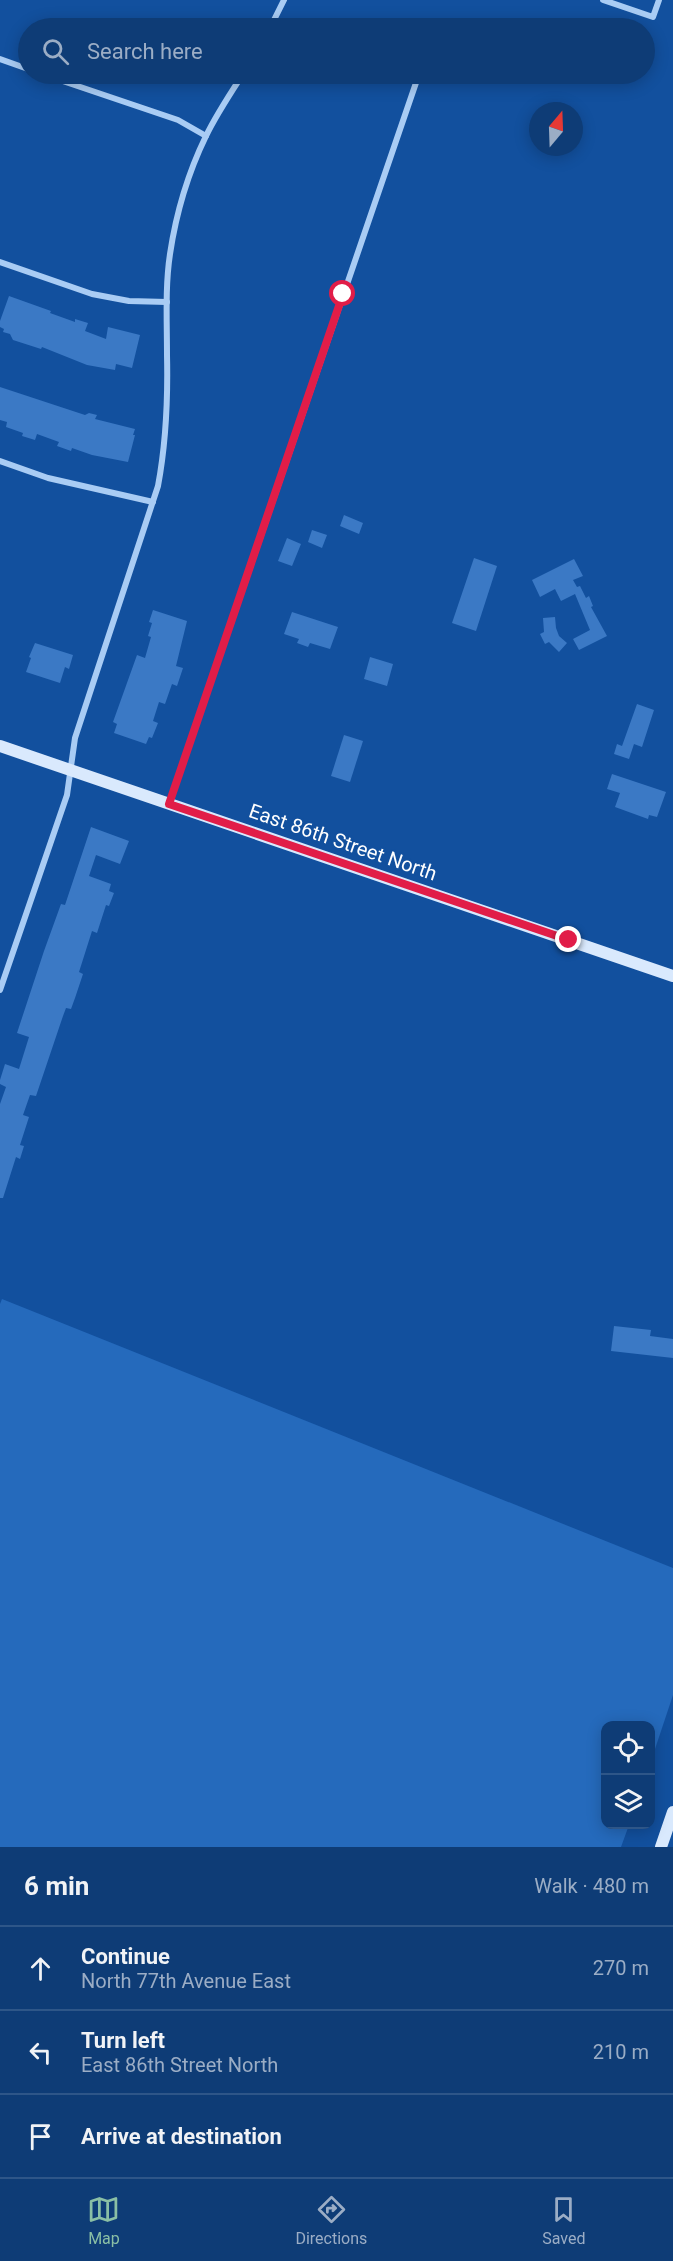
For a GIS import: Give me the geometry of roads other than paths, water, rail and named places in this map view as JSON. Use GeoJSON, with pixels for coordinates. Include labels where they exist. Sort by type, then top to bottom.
{"type":"FeatureCollection","features":[{"type":"Feature","properties":{"kind":"street"},"geometry":{"type":"LineString","coordinates":[[275,18],[284,0]]}},
{"type":"Feature","properties":{"kind":"street"},"geometry":{"type":"LineString","coordinates":[[603,0],[653,17],[659,0]]}},
{"type":"Feature","properties":{"kind":"street"},"geometry":{"type":"LineString","coordinates":[[0,59],[18,65]]}},
{"type":"Feature","properties":{"kind":"street"},"geometry":{"type":"LineString","coordinates":[[72,84],[178,120],[206,136]]}},
{"type":"Feature","properties":{"kind":"street"},"geometry":{"type":"LineString","coordinates":[[0,990],[67,795],[75,738],[153,502],[164,454],[167,421],[167,302],[170,255],[188,183],[206,136],[237,84]]}},
{"type":"Feature","properties":{"kind":"street"},"geometry":{"type":"LineString","coordinates":[[169,804],[416,84]]}},
{"type":"Feature","properties":{"kind":"street"},"geometry":{"type":"LineString","coordinates":[[0,262],[92,294],[129,302],[167,302]]}},
{"type":"Feature","properties":{"kind":"street"},"geometry":{"type":"LineString","coordinates":[[0,461],[48,478],[153,502]]}},
{"type":"Feature","properties":{"kind":"street","name":"East 86th Street North"},"geometry":{"type":"LineString","coordinates":[[0,746],[673,976]]}},
{"type":"Feature","properties":{"kind":"street"},"geometry":{"type":"LineString","coordinates":[[661,1847],[673,1812]]}}]}
